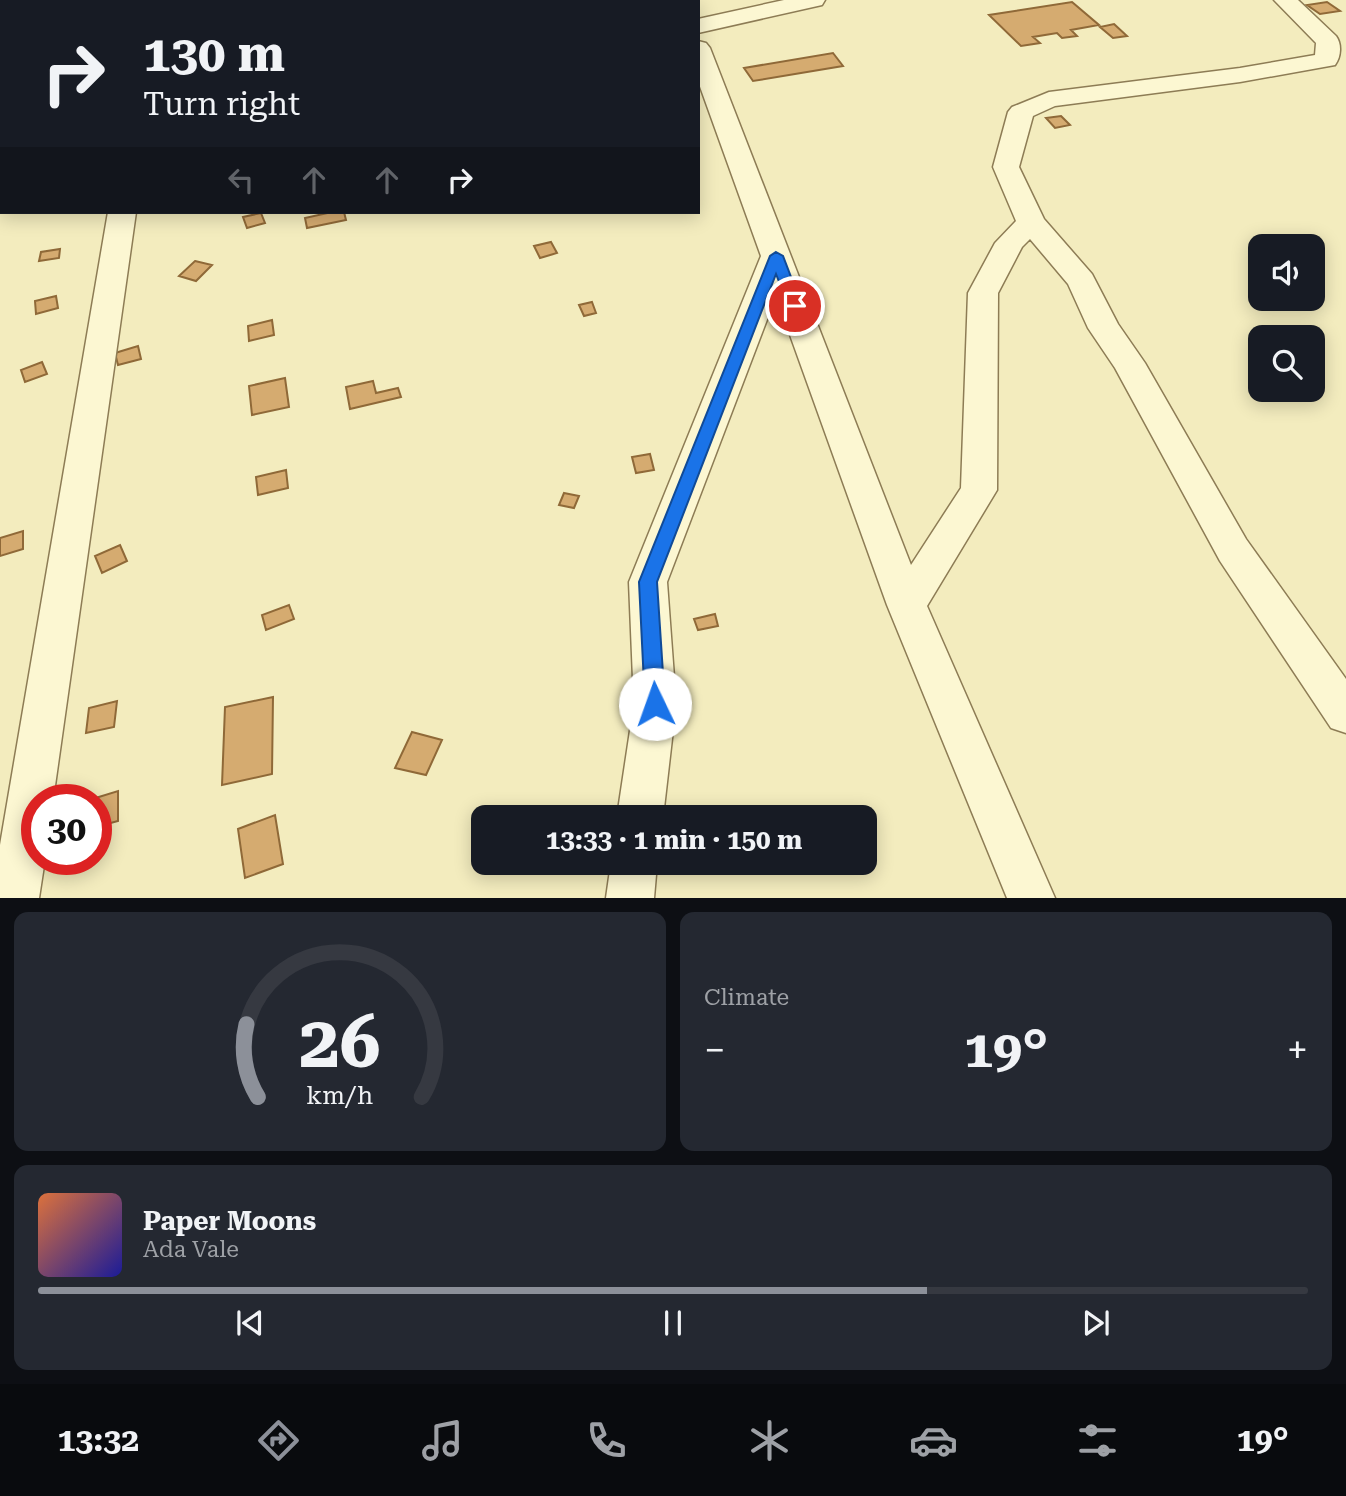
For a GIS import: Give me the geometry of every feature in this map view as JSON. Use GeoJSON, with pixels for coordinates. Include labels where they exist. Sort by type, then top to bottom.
{"type":"FeatureCollection","features":[{"type":"Feature","properties":{"kind":"street"},"geometry":{"type":"LineString","coordinates":[[700,26],[814,0]]}},
{"type":"Feature","properties":{"kind":"street"},"geometry":{"type":"LineString","coordinates":[[1285,0],[1328,41],[1327,60],[1188,82],[1049,99],[1021,113],[1006,167],[1031,222],[1081,281],[1104,328],[1129,363],[1233,550],[1346,715]]}},
{"type":"Feature","properties":{"kind":"street"},"geometry":{"type":"LineString","coordinates":[[700,53],[907,605],[1031,898]]}},
{"type":"Feature","properties":{"kind":"street"},"geometry":{"type":"LineString","coordinates":[[15,898],[122,214]]}},
{"type":"Feature","properties":{"kind":"street"},"geometry":{"type":"LineString","coordinates":[[907,605],[979,490],[983,293],[1010,243],[1031,222]]}},
{"type":"Feature","properties":{"kind":"street"},"geometry":{"type":"LineString","coordinates":[[642,805],[655,704],[648,582],[776,256]]}},
{"type":"Feature","properties":{"kind":"street"},"geometry":{"type":"LineString","coordinates":[[630,898],[633,875]]}},
{"type":"Feature","properties":{"kind":"building"},"geometry":{"type":"Polygon","coordinates":[[[1072,2],[1099,25],[1071,30],[1077,36],[1062,38],[1057,33],[1033,37],[1040,43],[1021,46],[989,15],[1072,2]]]}},
{"type":"Feature","properties":{"kind":"building"},"geometry":{"type":"Polygon","coordinates":[[[1327,2],[1340,11],[1320,14],[1307,5],[1327,2]]]}},
{"type":"Feature","properties":{"kind":"building"},"geometry":{"type":"Polygon","coordinates":[[[1114,24],[1127,36],[1113,38],[1100,27],[1114,24]]]}},
{"type":"Feature","properties":{"kind":"building"},"geometry":{"type":"Polygon","coordinates":[[[833,53],[843,66],[753,81],[744,68],[833,53]]]}},
{"type":"Feature","properties":{"kind":"building"},"geometry":{"type":"Polygon","coordinates":[[[1061,116],[1070,125],[1055,128],[1046,118],[1061,116]]]}},
{"type":"Feature","properties":{"kind":"building"},"geometry":{"type":"Polygon","coordinates":[[[261,214],[265,223],[247,228],[243,217],[261,214]]]}},
{"type":"Feature","properties":{"kind":"building"},"geometry":{"type":"Polygon","coordinates":[[[323,214],[344,214],[346,220],[307,228],[305,218],[323,214]]]}},
{"type":"Feature","properties":{"kind":"building"},"geometry":{"type":"Polygon","coordinates":[[[551,242],[557,253],[540,258],[534,246],[551,242]]]}},
{"type":"Feature","properties":{"kind":"building"},"geometry":{"type":"Polygon","coordinates":[[[60,249],[59,258],[39,261],[41,252],[60,249]]]}},
{"type":"Feature","properties":{"kind":"building"},"geometry":{"type":"Polygon","coordinates":[[[195,261],[212,265],[196,281],[179,276],[195,261]]]}},
{"type":"Feature","properties":{"kind":"building"},"geometry":{"type":"Polygon","coordinates":[[[56,296],[58,308],[36,314],[35,301],[56,296]]]}},
{"type":"Feature","properties":{"kind":"building"},"geometry":{"type":"Polygon","coordinates":[[[592,302],[596,313],[584,316],[579,305],[592,302]]]}},
{"type":"Feature","properties":{"kind":"building"},"geometry":{"type":"Polygon","coordinates":[[[272,320],[274,335],[249,341],[248,326],[272,320]]]}},
{"type":"Feature","properties":{"kind":"building"},"geometry":{"type":"Polygon","coordinates":[[[138,346],[141,359],[118,365],[115,353],[138,346]]]}},
{"type":"Feature","properties":{"kind":"building"},"geometry":{"type":"Polygon","coordinates":[[[42,362],[47,374],[25,382],[21,370],[42,362]]]}},
{"type":"Feature","properties":{"kind":"building"},"geometry":{"type":"Polygon","coordinates":[[[285,378],[289,407],[252,415],[249,386],[285,378]]]}},
{"type":"Feature","properties":{"kind":"building"},"geometry":{"type":"Polygon","coordinates":[[[373,381],[376,393],[398,388],[401,397],[350,409],[346,387],[373,381]]]}},
{"type":"Feature","properties":{"kind":"building"},"geometry":{"type":"Polygon","coordinates":[[[650,454],[654,470],[636,473],[632,457],[650,454]]]}},
{"type":"Feature","properties":{"kind":"building"},"geometry":{"type":"Polygon","coordinates":[[[286,470],[288,488],[258,495],[256,477],[286,470]]]}},
{"type":"Feature","properties":{"kind":"building"},"geometry":{"type":"Polygon","coordinates":[[[564,493],[579,496],[574,508],[559,505],[564,493]]]}},
{"type":"Feature","properties":{"kind":"building"},"geometry":{"type":"Polygon","coordinates":[[[23,531],[23,549],[0,556],[0,538],[23,531]]]}},
{"type":"Feature","properties":{"kind":"building"},"geometry":{"type":"Polygon","coordinates":[[[120,545],[127,561],[102,573],[95,556],[120,545]]]}},
{"type":"Feature","properties":{"kind":"building"},"geometry":{"type":"Polygon","coordinates":[[[289,605],[294,619],[266,630],[262,615],[289,605]]]}},
{"type":"Feature","properties":{"kind":"building"},"geometry":{"type":"Polygon","coordinates":[[[715,614],[718,626],[698,630],[694,619],[715,614]]]}},
{"type":"Feature","properties":{"kind":"building"},"geometry":{"type":"Polygon","coordinates":[[[273,697],[272,774],[222,785],[225,707],[273,697]]]}},
{"type":"Feature","properties":{"kind":"building"},"geometry":{"type":"Polygon","coordinates":[[[117,701],[114,727],[86,733],[89,708],[117,701]]]}},
{"type":"Feature","properties":{"kind":"building"},"geometry":{"type":"Polygon","coordinates":[[[412,732],[442,740],[426,775],[395,768],[412,732]]]}},
{"type":"Feature","properties":{"kind":"building"},"geometry":{"type":"Polygon","coordinates":[[[118,791],[118,821],[112,823],[112,793],[118,791]]]}},
{"type":"Feature","properties":{"kind":"building"},"geometry":{"type":"Polygon","coordinates":[[[275,815],[283,864],[245,878],[238,829],[275,815]]]}},
{"type":"Feature","properties":{"kind":"route"},"geometry":{"type":"LineString","coordinates":[[655,704],[648,582],[776,256],[795,306]]}}]}
